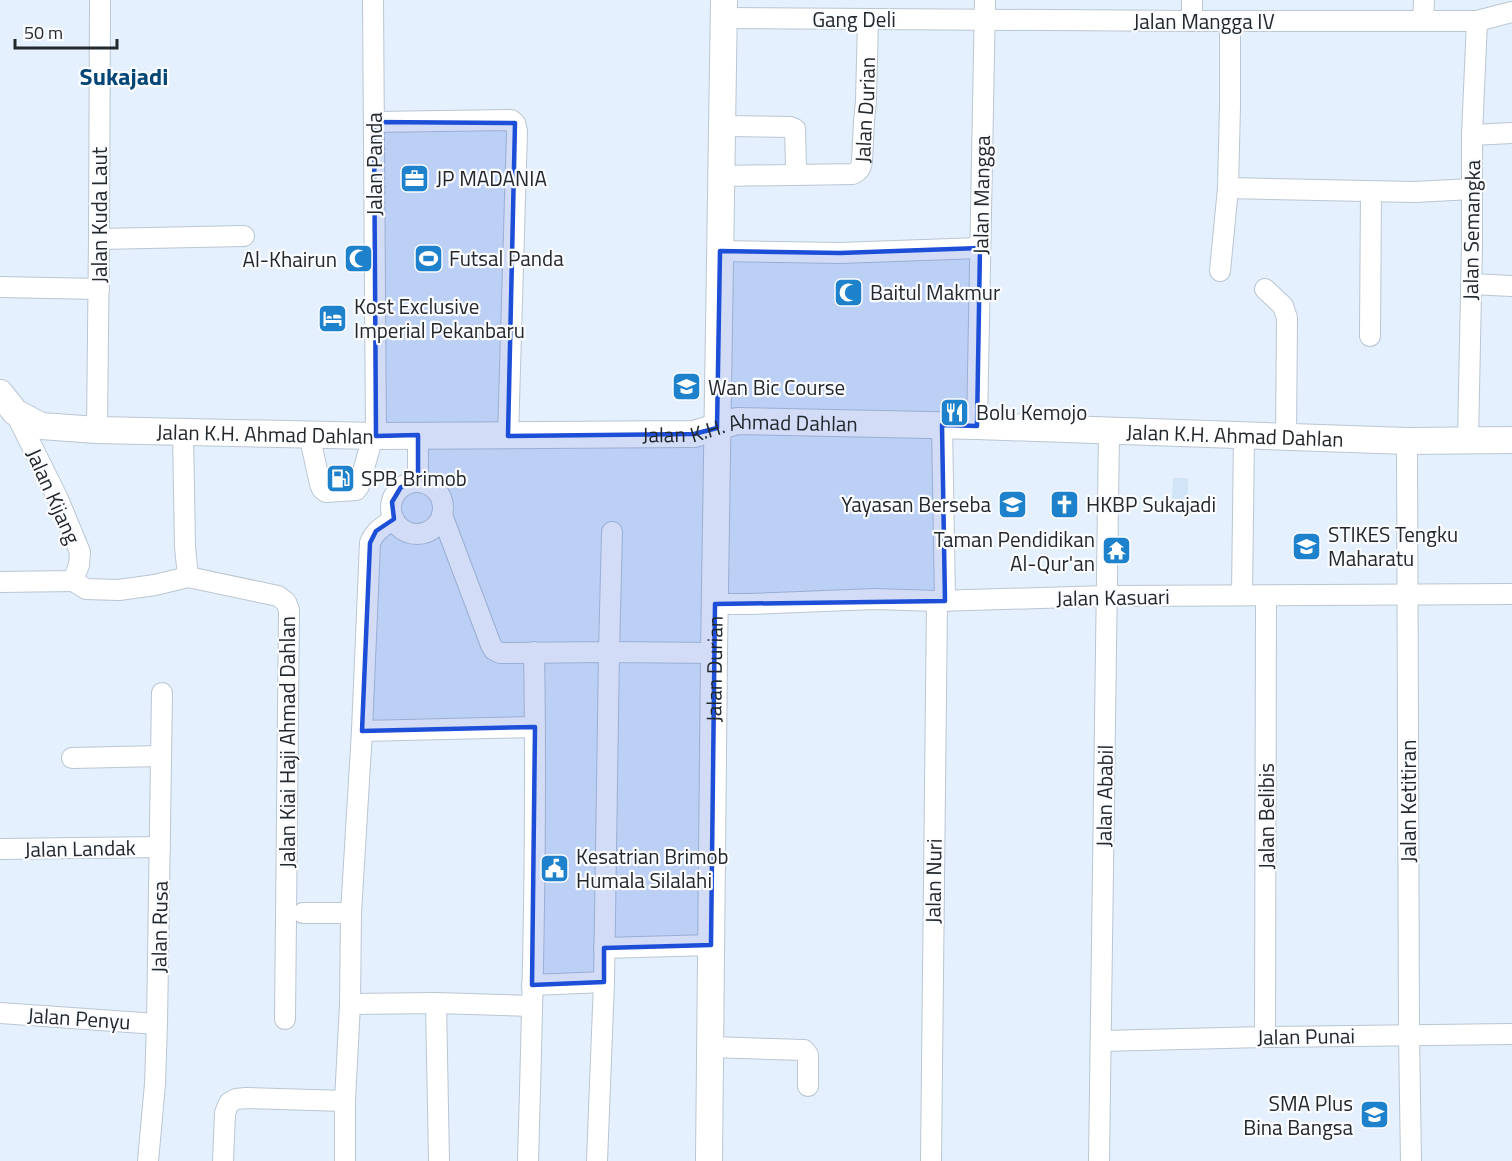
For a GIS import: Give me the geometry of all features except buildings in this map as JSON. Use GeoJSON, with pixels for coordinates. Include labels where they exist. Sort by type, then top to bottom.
{"type":"FeatureCollection","features":[{"type":"Feature","properties":{"kind":"main road","name":"Jalan Durian"},"geometry":{"type":"LineString","coordinates":[[709,1161],[724,9]]}},
{"type":"Feature","properties":{"kind":"main road","name":"Jalan K.H. Ahmad Dahlan"},"geometry":{"type":"LineString","coordinates":[[6,403],[41,426],[97,430],[374,436],[694,435],[737,420],[977,426],[1286,438],[1512,441]]}},
{"type":"Feature","properties":{"kind":"street","name":"Jalan Kuda Laut"},"geometry":{"type":"LineString","coordinates":[[97,430],[100,0]]}},
{"type":"Feature","properties":{"kind":"street","name":"Jalan Panda"},"geometry":{"type":"LineString","coordinates":[[309,434],[322,489],[326,492],[356,490],[374,436],[373,0]]}},
{"type":"Feature","properties":{"kind":"street"},"geometry":{"type":"LineString","coordinates":[[1192,0],[1192,21]]}},
{"type":"Feature","properties":{"kind":"street"},"geometry":{"type":"LineString","coordinates":[[1424,0],[1423,21],[1477,21],[1512,12]]}},
{"type":"Feature","properties":{"kind":"street","name":"Gang Deli"},"geometry":{"type":"LineString","coordinates":[[724,9],[868,19],[985,10]]}},
{"type":"Feature","properties":{"kind":"street","name":"Jalan Mangga IV"},"geometry":{"type":"LineString","coordinates":[[985,10],[1192,21],[1423,21]]}},
{"type":"Feature","properties":{"kind":"street","name":"Jalan Mangga"},"geometry":{"type":"LineString","coordinates":[[977,426],[985,10]]}},
{"type":"Feature","properties":{"kind":"street","name":"Jalan Durian"},"geometry":{"type":"LineString","coordinates":[[721,176],[853,174],[857,172],[861,167],[866,101],[868,19]]}},
{"type":"Feature","properties":{"kind":"street"},"geometry":{"type":"LineString","coordinates":[[1220,270],[1228,188],[1230,21]]}},
{"type":"Feature","properties":{"kind":"street","name":"Jalan Semangka"},"geometry":{"type":"LineString","coordinates":[[1468,440],[1472,135],[1477,21]]}},
{"type":"Feature","properties":{"kind":"street"},"geometry":{"type":"LineString","coordinates":[[374,122],[511,120],[515,123],[517,131],[508,436]]}},
{"type":"Feature","properties":{"kind":"street"},"geometry":{"type":"LineString","coordinates":[[722,126],[795,129],[796,166]]}},
{"type":"Feature","properties":{"kind":"street"},"geometry":{"type":"LineString","coordinates":[[1472,135],[1512,133]]}},
{"type":"Feature","properties":{"kind":"street"},"geometry":{"type":"LineString","coordinates":[[1228,188],[1371,192],[1472,189]]}},
{"type":"Feature","properties":{"kind":"street"},"geometry":{"type":"LineString","coordinates":[[1370,336],[1371,192]]}},
{"type":"Feature","properties":{"kind":"street"},"geometry":{"type":"LineString","coordinates":[[99,239],[244,236]]}},
{"type":"Feature","properties":{"kind":"street"},"geometry":{"type":"LineString","coordinates":[[720,251],[840,253],[980,248]]}},
{"type":"Feature","properties":{"kind":"street"},"geometry":{"type":"LineString","coordinates":[[1471,284],[1512,286]]}},
{"type":"Feature","properties":{"kind":"street"},"geometry":{"type":"LineString","coordinates":[[0,287],[99,289]]}},
{"type":"Feature","properties":{"kind":"street"},"geometry":{"type":"LineString","coordinates":[[1265,289],[1283,306],[1287,318],[1286,438]]}},
{"type":"Feature","properties":{"kind":"street","name":"Jalan Kijang"},"geometry":{"type":"LineString","coordinates":[[6,403],[58,499],[80,552],[79,565],[73,581]]}},
{"type":"Feature","properties":{"kind":"street","name":"Jalan Nuri"},"geometry":{"type":"LineString","coordinates":[[931,1161],[942,425]]}},
{"type":"Feature","properties":{"kind":"street","name":"Jalan Ababil"},"geometry":{"type":"LineString","coordinates":[[1099,1161],[1109,431]]}},
{"type":"Feature","properties":{"kind":"street"},"geometry":{"type":"LineString","coordinates":[[0,582],[73,581],[87,589],[119,590],[156,585],[188,577],[185,547],[183,432]]}},
{"type":"Feature","properties":{"kind":"street"},"geometry":{"type":"LineString","coordinates":[[418,435],[418,482]]}},
{"type":"Feature","properties":{"kind":"street"},"geometry":{"type":"LineString","coordinates":[[1242,595],[1244,436]]}},
{"type":"Feature","properties":{"kind":"street","name":"Jalan Ketitiran"},"geometry":{"type":"LineString","coordinates":[[1407,441],[1411,1161]]}},
{"type":"Feature","properties":{"kind":"street"},"geometry":{"type":"LineString","coordinates":[[418,482],[429,484],[438,492],[443,504],[440,521],[427,532],[416,534],[405,531],[397,524],[391,511],[395,494],[401,487],[418,482]]}},
{"type":"Feature","properties":{"kind":"street"},"geometry":{"type":"LineString","coordinates":[[442,516],[494,650],[500,653],[714,653]]}},
{"type":"Feature","properties":{"kind":"street"},"geometry":{"type":"LineString","coordinates":[[345,1161],[351,913],[370,543],[376,531],[394,519]]}},
{"type":"Feature","properties":{"kind":"street"},"geometry":{"type":"LineString","coordinates":[[597,1161],[604,948],[612,532]]}},
{"type":"Feature","properties":{"kind":"street","name":"Jalan Kiai Haji Ahmad Dahlan"},"geometry":{"type":"LineString","coordinates":[[188,577],[278,596],[286,602],[289,610],[294,913],[285,1019]]}},
{"type":"Feature","properties":{"kind":"street","name":"Jalan Kasuari"},"geometry":{"type":"LineString","coordinates":[[715,604],[1106,596],[1512,594]]}},
{"type":"Feature","properties":{"kind":"street","name":"Jalan Belibis"},"geometry":{"type":"LineString","coordinates":[[1265,1036],[1266,596]]}},
{"type":"Feature","properties":{"kind":"street"},"geometry":{"type":"LineString","coordinates":[[528,1161],[536,727],[534,652]]}},
{"type":"Feature","properties":{"kind":"street","name":"Jalan Rusa"},"geometry":{"type":"LineString","coordinates":[[148,1161],[155,1084],[157,1024],[162,693]]}},
{"type":"Feature","properties":{"kind":"street"},"geometry":{"type":"LineString","coordinates":[[362,731],[536,727]]}},
{"type":"Feature","properties":{"kind":"street"},"geometry":{"type":"LineString","coordinates":[[72,758],[161,756]]}},
{"type":"Feature","properties":{"kind":"street","name":"Jalan Landak"},"geometry":{"type":"LineString","coordinates":[[0,849],[160,847]]}},
{"type":"Feature","properties":{"kind":"street"},"geometry":{"type":"LineString","coordinates":[[294,913],[351,913]]}},
{"type":"Feature","properties":{"kind":"street"},"geometry":{"type":"LineString","coordinates":[[604,948],[711,945]]}},
{"type":"Feature","properties":{"kind":"street"},"geometry":{"type":"LineString","coordinates":[[532,985],[603,982]]}},
{"type":"Feature","properties":{"kind":"street"},"geometry":{"type":"LineString","coordinates":[[350,1004],[436,1003],[532,1006]]}},
{"type":"Feature","properties":{"kind":"street"},"geometry":{"type":"LineString","coordinates":[[436,1003],[440,1161]]}},
{"type":"Feature","properties":{"kind":"street","name":"Jalan Penyu"},"geometry":{"type":"LineString","coordinates":[[0,1013],[157,1024]]}},
{"type":"Feature","properties":{"kind":"street","name":"Jalan Punai"},"geometry":{"type":"LineString","coordinates":[[1101,1041],[1265,1036],[1512,1034]]}},
{"type":"Feature","properties":{"kind":"street"},"geometry":{"type":"LineString","coordinates":[[710,1047],[804,1050],[808,1055],[808,1086]]}},
{"type":"Feature","properties":{"kind":"street"},"geometry":{"type":"LineString","coordinates":[[223,1161],[225,1113],[229,1103],[236,1099],[345,1101]]}},
{"type":"Feature","properties":{"kind":"highlighted area"},"geometry":{"type":"Polygon","coordinates":[[[374,122],[515,123],[508,436],[694,434],[717,428],[720,251],[840,253],[980,248],[977,426],[942,425],[945,601],[715,604],[711,945],[604,948],[604,982],[532,985],[535,727],[362,731],[370,543],[376,531],[394,519],[392,502],[401,487],[418,481],[418,435],[376,436],[374,122]]]}},
{"type":"Feature","properties":{"kind":"shaded area"},"geometry":{"type":"Polygon","coordinates":[[[1173,478],[1188,478],[1188,499],[1172,499],[1173,478]]]}},
{"type":"Feature","properties":{"kind":"place","name":"JP MADANIA"},"geometry":{"type":"Point","coordinates":[415,178]}},
{"type":"Feature","properties":{"kind":"place","name":"Futsal Panda"},"geometry":{"type":"Point","coordinates":[428,258]}},
{"type":"Feature","properties":{"kind":"place","name":"Al-Khairun"},"geometry":{"type":"Point","coordinates":[358,259]}},
{"type":"Feature","properties":{"kind":"place","name":"Baitul Makmur"},"geometry":{"type":"Point","coordinates":[849,292]}},
{"type":"Feature","properties":{"kind":"place","name":"Kost Exclusive Imperial Pekanbaru"},"geometry":{"type":"Point","coordinates":[333,318]}},
{"type":"Feature","properties":{"kind":"place","name":"Wan Bic Course"},"geometry":{"type":"Point","coordinates":[687,387]}},
{"type":"Feature","properties":{"kind":"place","name":"Bolu Kemojo"},"geometry":{"type":"Point","coordinates":[955,412]}},
{"type":"Feature","properties":{"kind":"place","name":"SPB Brimob"},"geometry":{"type":"Point","coordinates":[340,478]}},
{"type":"Feature","properties":{"kind":"place","name":"Yayasan Berseba"},"geometry":{"type":"Point","coordinates":[1012,504]}},
{"type":"Feature","properties":{"kind":"place","name":"HKBP Sukajadi"},"geometry":{"type":"Point","coordinates":[1065,504]}},
{"type":"Feature","properties":{"kind":"place","name":"STIKES Tengku Maharatu"},"geometry":{"type":"Point","coordinates":[1307,546]}},
{"type":"Feature","properties":{"kind":"place","name":"Taman Pendidikan Al-Qur'an"},"geometry":{"type":"Point","coordinates":[1116,551]}},
{"type":"Feature","properties":{"kind":"place","name":"Kesatrian Brimob Humala Silalahi"},"geometry":{"type":"Point","coordinates":[555,868]}},
{"type":"Feature","properties":{"kind":"place","name":"SMA Plus Bina Bangsa"},"geometry":{"type":"Point","coordinates":[1374,1115]}},
{"type":"Feature","properties":{"kind":"district","name":"Sukajadi"},"geometry":{"type":"Point","coordinates":[124,76]}}]}
